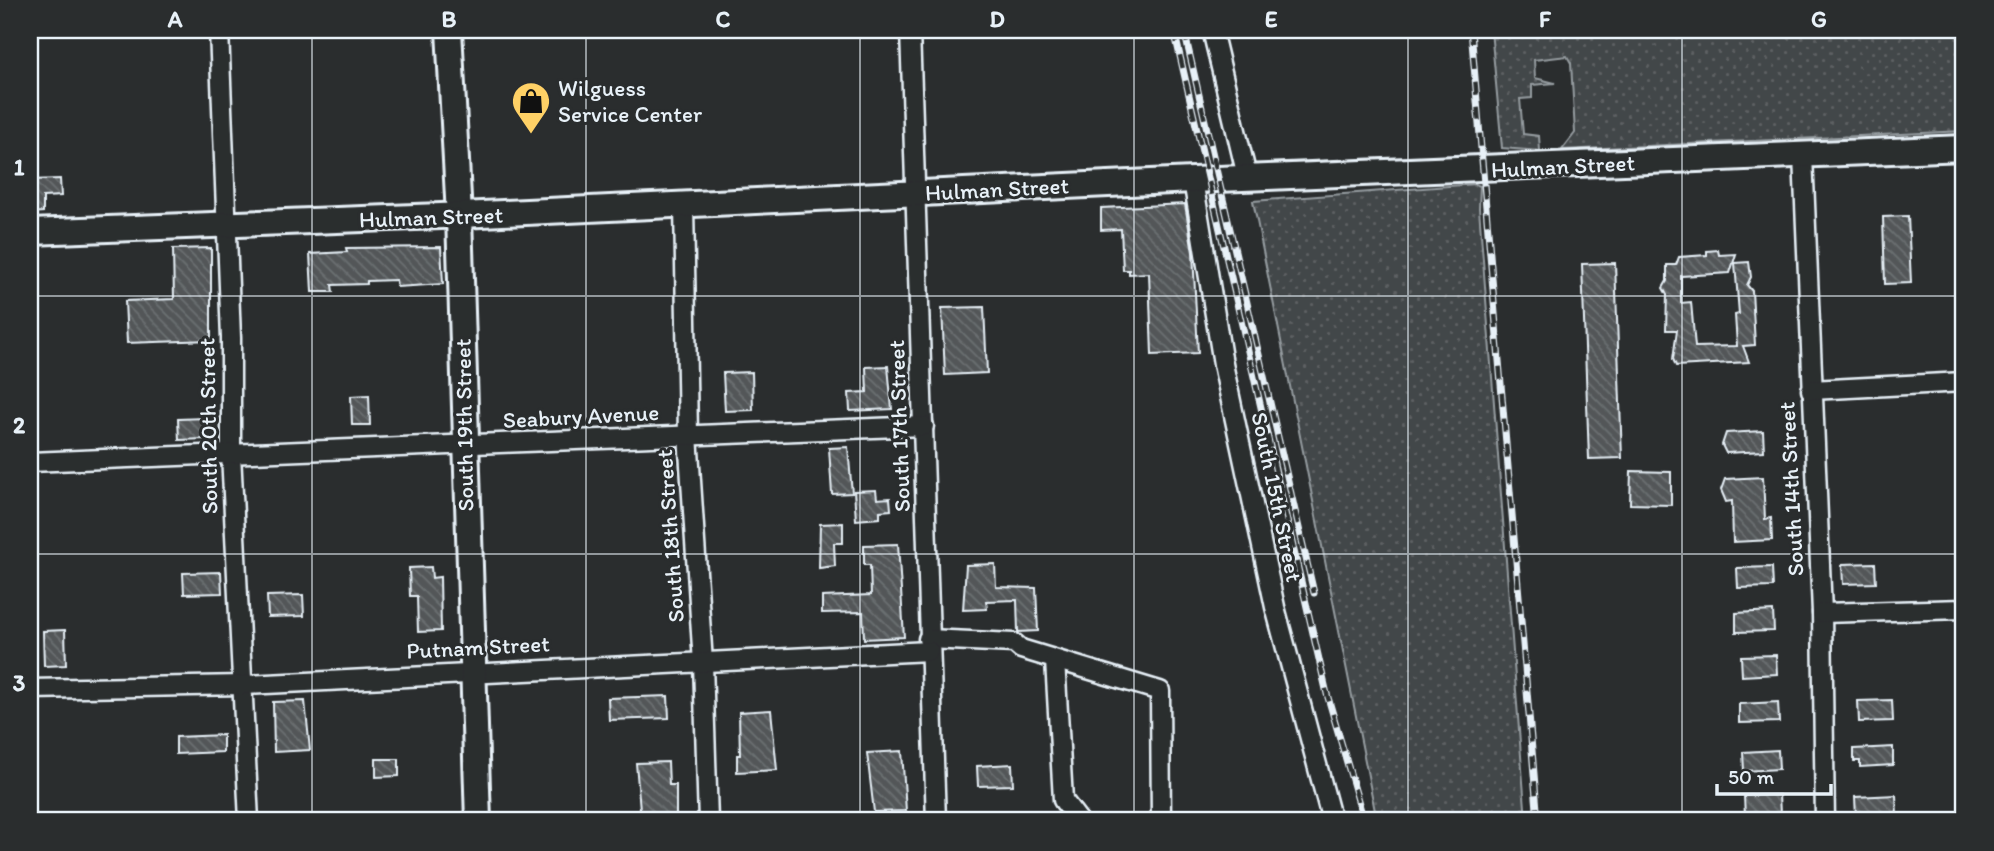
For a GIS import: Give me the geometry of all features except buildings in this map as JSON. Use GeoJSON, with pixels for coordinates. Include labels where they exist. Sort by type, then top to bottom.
{"type":"FeatureCollection","features":[{"type":"Feature","properties":{"kind":"street","name":"South 20th Street"},"geometry":{"type":"LineString","coordinates":[[219,30],[227,225],[231,453],[249,821]]}},
{"type":"Feature","properties":{"kind":"street","name":"South 19th Street"},"geometry":{"type":"LineString","coordinates":[[449,30],[459,216],[471,671],[478,821]]}},
{"type":"Feature","properties":{"kind":"street","name":"South 17th Street"},"geometry":{"type":"LineString","coordinates":[[910,30],[936,821]]}},
{"type":"Feature","properties":{"kind":"street"},"geometry":{"type":"LineString","coordinates":[[1212,30],[1245,168],[1251,178]]}},
{"type":"Feature","properties":{"kind":"street","name":"Hulman Street"},"geometry":{"type":"LineString","coordinates":[[30,232],[459,216],[1193,180],[1964,148]]}},
{"type":"Feature","properties":{"kind":"street","name":"South 14th Street"},"geometry":{"type":"LineString","coordinates":[[1803,155],[1822,613],[1825,821]]}},
{"type":"Feature","properties":{"kind":"street","name":"South 15th Street"},"geometry":{"type":"LineString","coordinates":[[1193,180],[1223,364],[1272,594],[1332,821]]}},
{"type":"Feature","properties":{"kind":"street","name":"South 18th Street"},"geometry":{"type":"LineString","coordinates":[[684,205],[688,435],[703,663],[708,821]]}},
{"type":"Feature","properties":{"kind":"street"},"geometry":{"type":"LineString","coordinates":[[1811,390],[1964,382]]}},
{"type":"Feature","properties":{"kind":"street","name":"Seabury Avenue"},"geometry":{"type":"LineString","coordinates":[[30,462],[924,426]]}},
{"type":"Feature","properties":{"kind":"street"},"geometry":{"type":"LineString","coordinates":[[1822,613],[1964,609]]}},
{"type":"Feature","properties":{"kind":"street","name":"Putnam Street"},"geometry":{"type":"LineString","coordinates":[[30,689],[244,685],[471,671],[703,663],[929,645],[1014,643],[1021,649],[1160,691],[1161,821]]}},
{"type":"Feature","properties":{"kind":"street"},"geometry":{"type":"LineString","coordinates":[[1055,660],[1063,800],[1079,821]]}},
{"type":"Feature","properties":{"kind":"shaded area"},"geometry":{"type":"Polygon","coordinates":[[[1491,30],[1964,30],[1964,131],[1562,150],[1575,133],[1571,63],[1567,56],[1534,60],[1535,78],[1555,83],[1532,85],[1532,98],[1520,99],[1523,134],[1539,136],[1540,151],[1502,148],[1491,30]]]}},
{"type":"Feature","properties":{"kind":"shaded area"},"geometry":{"type":"Polygon","coordinates":[[[1475,184],[1480,186],[1479,208],[1526,821],[1377,821],[1253,201],[1475,184]]]}},
{"type":"Feature","properties":{"kind":"railway"},"geometry":{"type":"LineString","coordinates":[[1174,30],[1327,694],[1364,821]]}},
{"type":"Feature","properties":{"kind":"railway"},"geometry":{"type":"LineString","coordinates":[[1184,30],[1314,593]]}},
{"type":"Feature","properties":{"kind":"railway"},"geometry":{"type":"LineString","coordinates":[[1471,30],[1538,821]]}},
{"type":"Feature","properties":{"kind":"place","name":"Wilguess Service Center"},"geometry":{"type":"Point","coordinates":[531,135]}}]}
